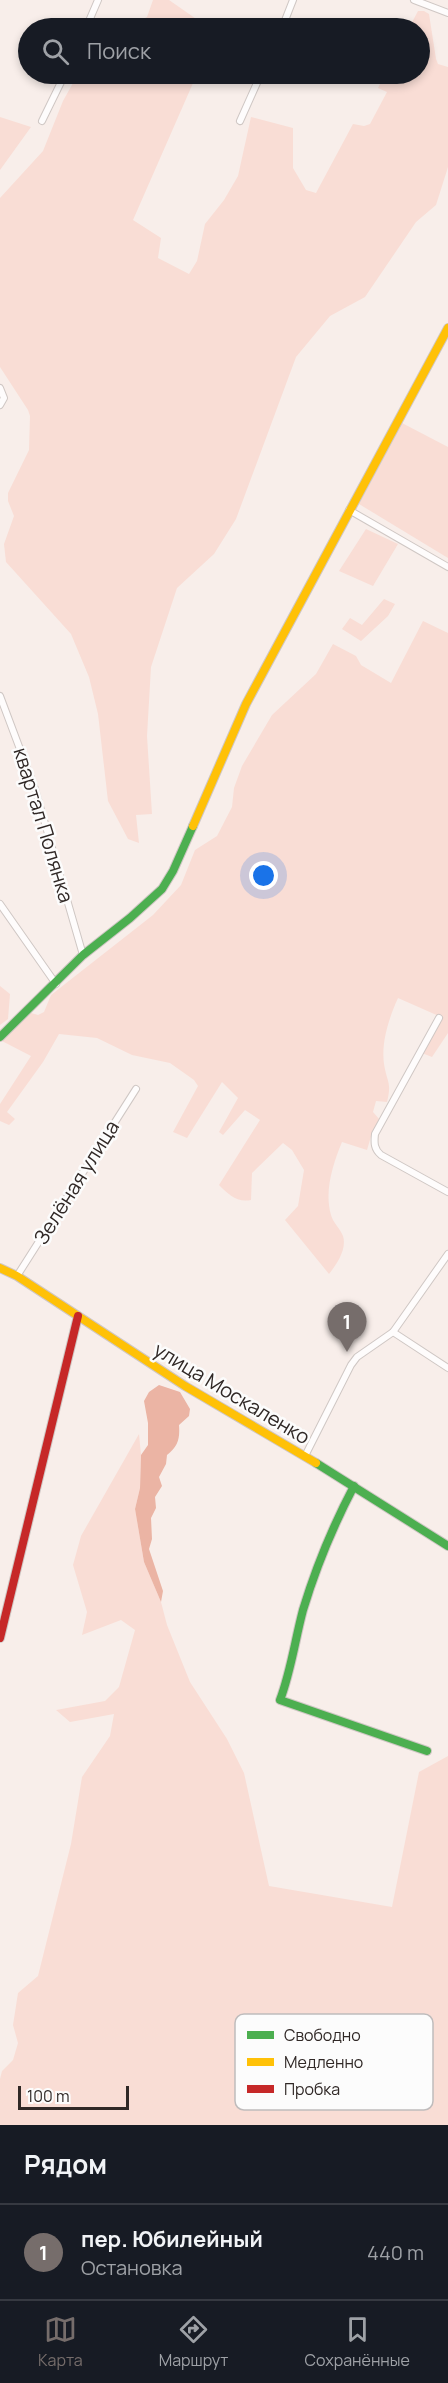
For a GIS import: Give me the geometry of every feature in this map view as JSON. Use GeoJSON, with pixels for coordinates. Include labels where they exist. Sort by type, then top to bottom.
{"type":"FeatureCollection","features":[{"type":"Feature","properties":{"kind":"street"},"geometry":{"type":"LineString","coordinates":[[90,18],[98,0]]}},
{"type":"Feature","properties":{"kind":"street"},"geometry":{"type":"LineString","coordinates":[[286,18],[293,0]]}},
{"type":"Feature","properties":{"kind":"street"},"geometry":{"type":"LineString","coordinates":[[414,0],[448,13]]}},
{"type":"Feature","properties":{"kind":"street"},"geometry":{"type":"LineString","coordinates":[[42,121],[60,84]]}},
{"type":"Feature","properties":{"kind":"street"},"geometry":{"type":"LineString","coordinates":[[240,120],[256,84]]}},
{"type":"Feature","properties":{"kind":"street"},"geometry":{"type":"LineString","coordinates":[[0,1037],[83,955],[162,889],[174,871],[246,704],[448,329]]}},
{"type":"Feature","properties":{"kind":"street"},"geometry":{"type":"LineString","coordinates":[[0,388],[4,398],[0,405]]}},
{"type":"Feature","properties":{"kind":"street"},"geometry":{"type":"LineString","coordinates":[[350,510],[448,567]]}},
{"type":"Feature","properties":{"kind":"street","name":"квартал Полянка"},"geometry":{"type":"LineString","coordinates":[[0,696],[35,789],[83,955]]}},
{"type":"Feature","properties":{"kind":"street"},"geometry":{"type":"LineString","coordinates":[[0,904],[56,984]]}},
{"type":"Feature","properties":{"kind":"street"},"geometry":{"type":"LineString","coordinates":[[439,1017],[375,1134],[374,1141],[377,1152],[381,1155],[448,1192]]}},
{"type":"Feature","properties":{"kind":"street","name":"Зелёная улица"},"geometry":{"type":"LineString","coordinates":[[17,1276],[136,1089]]}},
{"type":"Feature","properties":{"kind":"street"},"geometry":{"type":"LineString","coordinates":[[305,1456],[351,1365],[357,1357],[393,1332],[448,1254]]}},
{"type":"Feature","properties":{"kind":"street","name":"улица Москаленко"},"geometry":{"type":"LineString","coordinates":[[0,1268],[17,1276],[185,1386],[305,1456],[448,1546]]}},
{"type":"Feature","properties":{"kind":"street"},"geometry":{"type":"LineString","coordinates":[[0,1638],[78,1316]]}},
{"type":"Feature","properties":{"kind":"street"},"geometry":{"type":"LineString","coordinates":[[393,1332],[448,1368]]}},
{"type":"Feature","properties":{"kind":"street"},"geometry":{"type":"LineString","coordinates":[[354,1486],[327,1537],[303,1611],[286,1684],[280,1700],[427,1751]]}},
{"type":"Feature","properties":{"kind":"shaded area"},"geometry":{"type":"Polygon","coordinates":[[[153,0],[169,0],[195,18],[144,18],[147,17],[153,0]]]}},
{"type":"Feature","properties":{"kind":"shaded area"},"geometry":{"type":"Polygon","coordinates":[[[418,11],[424,11],[429,14],[430,18],[414,18],[418,11]]]}},
{"type":"Feature","properties":{"kind":"shaded area"},"geometry":{"type":"Polygon","coordinates":[[[430,20],[436,59],[438,64],[448,67],[448,167],[436,205],[416,222],[365,297],[330,316],[296,357],[236,519],[214,554],[177,588],[151,667],[147,736],[152,814],[136,815],[139,843],[128,839],[108,801],[98,714],[89,677],[71,634],[6,562],[4,544],[14,516],[8,501],[8,493],[29,450],[30,416],[0,367],[0,198],[43,151],[63,101],[72,84],[193,84],[133,220],[161,238],[158,258],[189,274],[197,261],[205,224],[224,200],[238,176],[251,117],[293,128],[293,168],[306,190],[316,193],[353,124],[364,126],[370,124],[387,92],[378,88],[380,84],[430,84],[430,20]]]}},
{"type":"Feature","properties":{"kind":"shaded area"},"geometry":{"type":"Polygon","coordinates":[[[0,117],[31,127],[0,170],[0,117]]]}},
{"type":"Feature","properties":{"kind":"shaded area"},"geometry":{"type":"Polygon","coordinates":[[[402,423],[448,447],[448,558],[359,504],[402,423]]]}},
{"type":"Feature","properties":{"kind":"shaded area"},"geometry":{"type":"Polygon","coordinates":[[[366,529],[398,544],[373,586],[339,571],[366,529]]]}},
{"type":"Feature","properties":{"kind":"shaded area"},"geometry":{"type":"Polygon","coordinates":[[[384,599],[395,604],[388,616],[361,641],[342,629],[350,618],[362,625],[384,599]]]}},
{"type":"Feature","properties":{"kind":"shaded area"},"geometry":{"type":"Polygon","coordinates":[[[423,621],[448,633],[448,1033],[432,1057],[422,1053],[441,1017],[398,998],[389,1022],[383,1056],[389,1086],[387,1102],[376,1101],[373,1112],[380,1120],[372,1133],[367,1150],[342,1142],[333,1168],[329,1187],[329,1206],[332,1218],[342,1233],[344,1246],[329,1274],[285,1220],[298,1206],[304,1170],[292,1150],[283,1143],[252,1173],[251,1200],[237,1199],[219,1185],[260,1120],[245,1110],[223,1135],[219,1132],[238,1098],[222,1082],[187,1138],[173,1132],[198,1086],[194,1080],[170,1063],[132,1055],[97,1038],[59,1034],[43,1062],[7,1112],[15,1119],[9,1125],[0,1121],[0,1104],[31,1056],[0,1040],[31,1013],[38,1015],[44,1012],[51,995],[153,915],[181,885],[195,850],[217,836],[232,807],[234,788],[242,766],[272,715],[316,674],[333,644],[356,656],[361,665],[391,683],[423,621]]]}},
{"type":"Feature","properties":{"kind":"shaded area"},"geometry":{"type":"Polygon","coordinates":[[[0,986],[10,994],[8,1019],[0,1025],[0,986]]]}},
{"type":"Feature","properties":{"kind":"shaded area"},"geometry":{"type":"Polygon","coordinates":[[[159,1385],[180,1392],[190,1409],[189,1416],[179,1425],[178,1442],[167,1455],[166,1464],[159,1477],[162,1486],[155,1497],[156,1508],[151,1518],[152,1539],[149,1549],[163,1591],[161,1602],[144,1562],[135,1509],[140,1488],[141,1455],[148,1445],[148,1423],[144,1401],[149,1392],[159,1385]]]}},
{"type":"Feature","properties":{"kind":"shaded area"},"geometry":{"type":"Polygon","coordinates":[[[139,1434],[140,1488],[135,1509],[144,1562],[190,1682],[227,1739],[244,1773],[269,1886],[392,1907],[419,1772],[448,1756],[448,2125],[0,2125],[0,2079],[2,2071],[13,2060],[18,2043],[13,2025],[18,1993],[38,1976],[71,1844],[82,1777],[110,1736],[114,1714],[70,1722],[56,1710],[105,1701],[119,1687],[135,1630],[121,1620],[82,1635],[87,1612],[73,1565],[81,1536],[139,1434]]]}},
{"type":"Feature","properties":{"kind":"traffic: fast"},"geometry":{"type":"LineString","coordinates":[[0,1037],[83,955],[162,889],[173,871],[193,826]]}},
{"type":"Feature","properties":{"kind":"traffic: fast"},"geometry":{"type":"LineString","coordinates":[[316,1463],[448,1546]]}},
{"type":"Feature","properties":{"kind":"traffic: fast"},"geometry":{"type":"LineString","coordinates":[[354,1486],[332,1531],[314,1578],[303,1610],[280,1700],[427,1751]]}},
{"type":"Feature","properties":{"kind":"traffic: slow"},"geometry":{"type":"LineString","coordinates":[[193,826],[246,704],[448,328]]}},
{"type":"Feature","properties":{"kind":"traffic: slow"},"geometry":{"type":"LineString","coordinates":[[0,1268],[17,1276],[185,1386],[316,1463]]}},
{"type":"Feature","properties":{"kind":"traffic: jam"},"geometry":{"type":"LineString","coordinates":[[0,1638],[78,1316]]}},
{"type":"Feature","properties":{"kind":"place","name":"пер. Юбилейный"},"geometry":{"type":"Point","coordinates":[347,1352]}}]}
